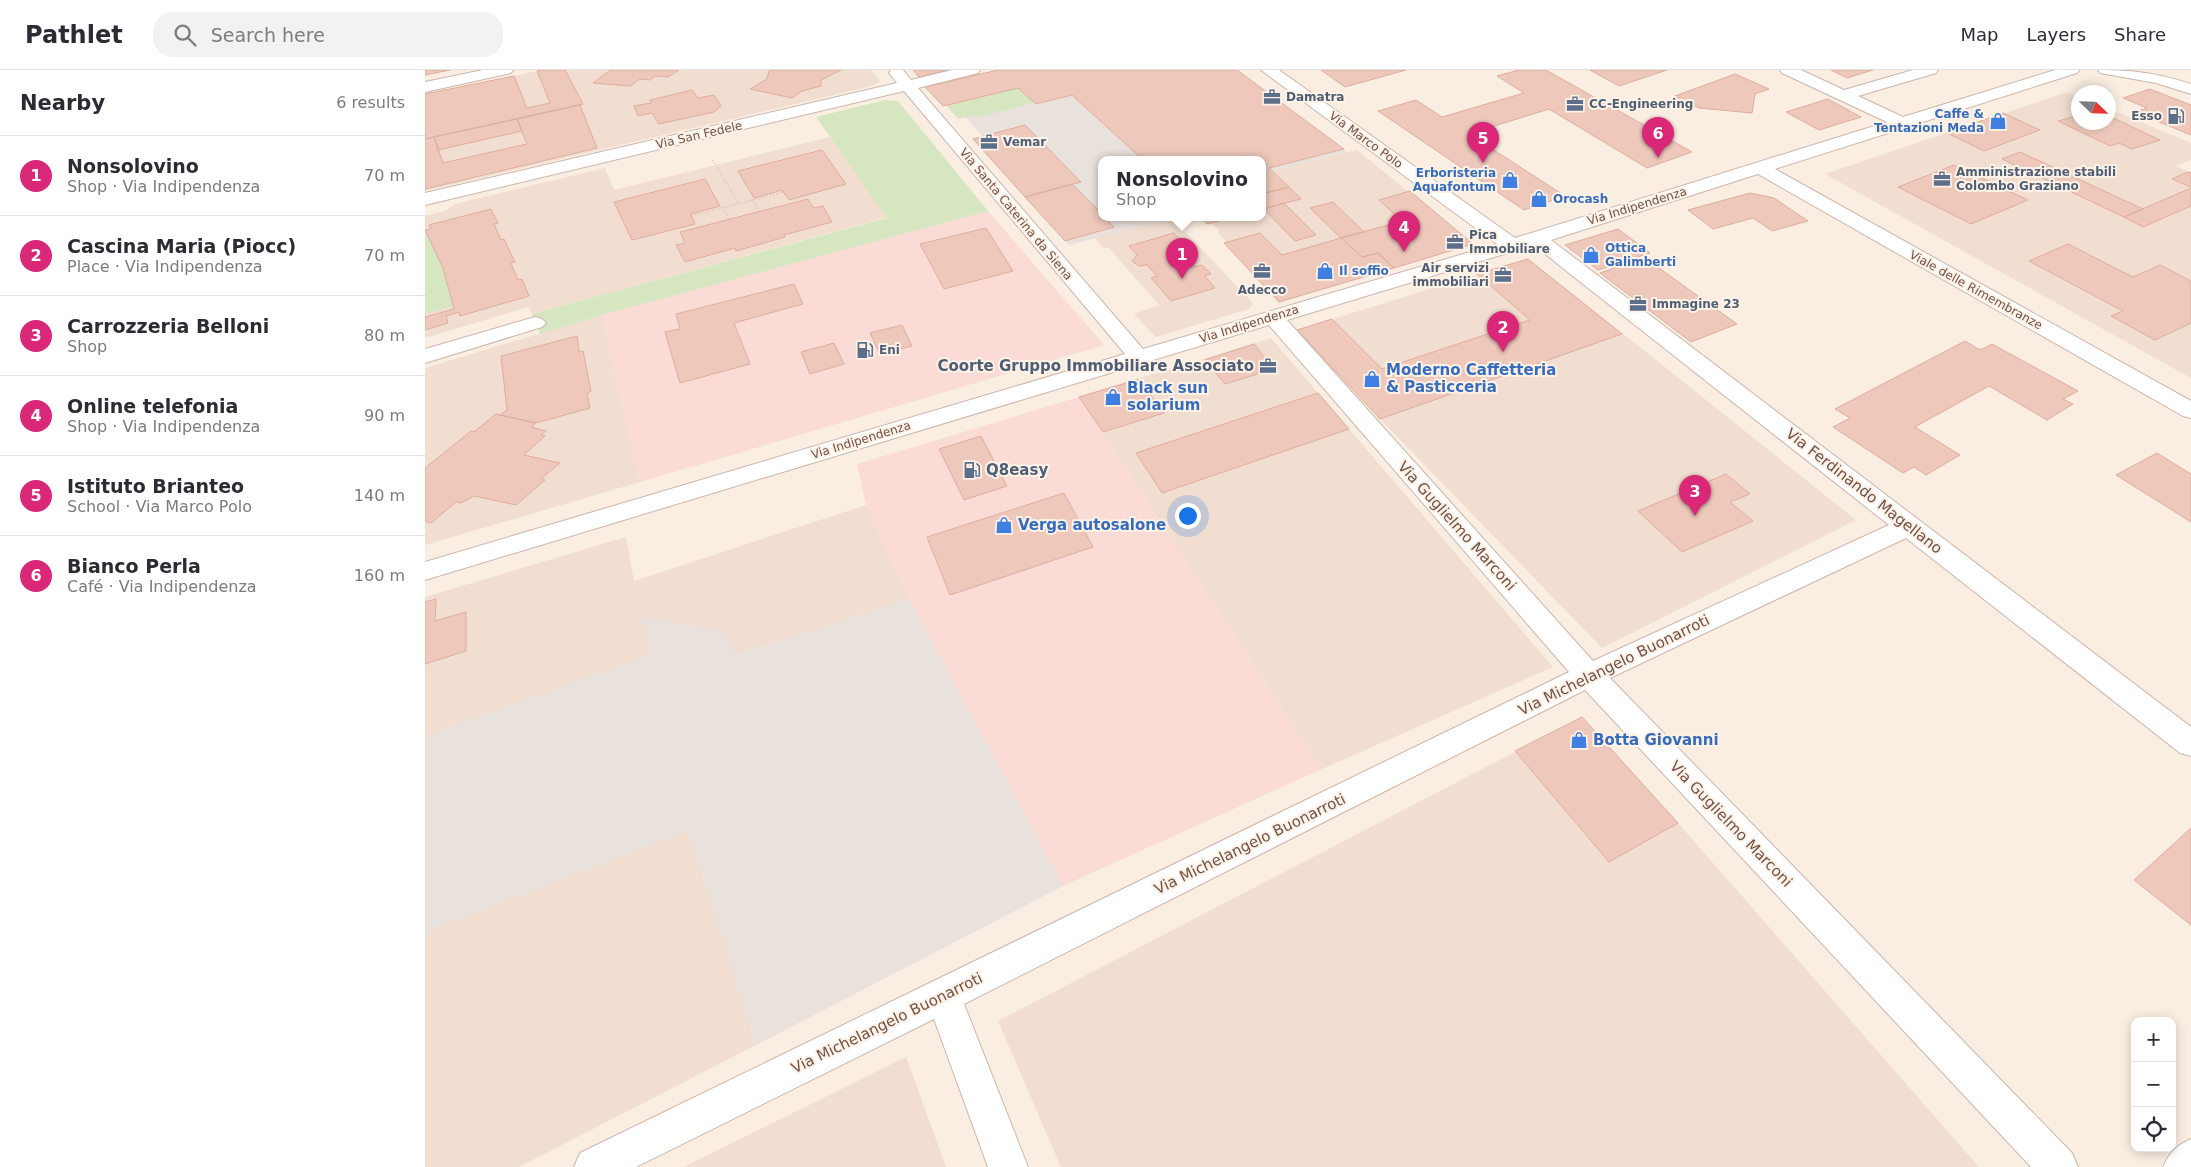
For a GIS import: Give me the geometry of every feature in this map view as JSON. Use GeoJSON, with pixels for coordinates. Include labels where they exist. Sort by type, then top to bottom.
{"type":"FeatureCollection","features":[{"type":"Feature","properties":{"kind":"street"},"geometry":{"type":"LineString","coordinates":[[425,87],[505,70]]}},
{"type":"Feature","properties":{"kind":"street","name":"Via Santa Caterina da Siena"},"geometry":{"type":"LineString","coordinates":[[894,70],[1139,358]]}},
{"type":"Feature","properties":{"kind":"street","name":"Via San Fedele"},"geometry":{"type":"LineString","coordinates":[[425,199],[972,70]]}},
{"type":"Feature","properties":{"kind":"street","name":"Via Marco Polo"},"geometry":{"type":"LineString","coordinates":[[1269,70],[1511,246]]}},
{"type":"Feature","properties":{"kind":"street"},"geometry":{"type":"LineString","coordinates":[[1788,70],[1902,123]]}},
{"type":"Feature","properties":{"kind":"street"},"geometry":{"type":"LineString","coordinates":[[1843,96],[1930,70]]}},
{"type":"Feature","properties":{"kind":"street"},"geometry":{"type":"LineString","coordinates":[[2025,70],[2045,78]]}},
{"type":"Feature","properties":{"kind":"street","name":"Via Indipendenza"},"geometry":{"type":"LineString","coordinates":[[425,571],[1511,246],[2072,70]]}},
{"type":"Feature","properties":{"kind":"street"},"geometry":{"type":"LineString","coordinates":[[2105,70],[2186,87]]}},
{"type":"Feature","properties":{"kind":"street"},"geometry":{"type":"LineString","coordinates":[[2150,70],[2186,87]]}},
{"type":"Feature","properties":{"kind":"street","name":"Viale delle Rimembranze"},"geometry":{"type":"LineString","coordinates":[[1760,168],[2191,411]]}},
{"type":"Feature","properties":{"kind":"street","name":"Via Ferdinando Magellano"},"geometry":{"type":"LineString","coordinates":[[1537,238],[1581,274],[2191,744]]}},
{"type":"Feature","properties":{"kind":"street","name":"Via Guglielmo Marconi"},"geometry":{"type":"LineString","coordinates":[[1273,317],[1589,675],[2058,1167]]}},
{"type":"Feature","properties":{"kind":"street"},"geometry":{"type":"LineString","coordinates":[[425,356],[535,323]]}},
{"type":"Feature","properties":{"kind":"street","name":"Via Michelangelo Buonarroti"},"geometry":{"type":"LineString","coordinates":[[594,1167],[1589,675],[1909,526]]}},
{"type":"Feature","properties":{"kind":"street"},"geometry":{"type":"LineString","coordinates":[[943,996],[1008,1167]]}},
{"type":"Feature","properties":{"kind":"street"},"geometry":{"type":"LineString","coordinates":[[2183,1167],[2191,1159]]}},
{"type":"Feature","properties":{"kind":"path"},"geometry":{"type":"LineString","coordinates":[[712,158],[738,203]]}},
{"type":"Feature","properties":{"kind":"path"},"geometry":{"type":"LineString","coordinates":[[692,216],[783,192]]}},
{"type":"Feature","properties":{"kind":"path"},"geometry":{"type":"LineString","coordinates":[[753,200],[759,212]]}},
{"type":"Feature","properties":{"kind":"path"},"geometry":{"type":"LineString","coordinates":[[723,207],[729,220]]}},
{"type":"Feature","properties":{"kind":"shaded area"},"geometry":{"type":"Polygon","coordinates":[[[542,70],[871,70],[880,81],[872,86],[425,191],[425,94],[542,70]]]}},
{"type":"Feature","properties":{"kind":"shaded area"},"geometry":{"type":"Polygon","coordinates":[[[998,70],[1237,70],[1347,152],[1273,171],[1289,187],[1266,193],[1266,156],[1098,156],[1098,221],[1161,221],[1069,245],[973,139],[982,136],[966,117],[958,119],[947,105],[943,106],[925,87],[998,70]]]}},
{"type":"Feature","properties":{"kind":"shaded area"},"geometry":{"type":"Polygon","coordinates":[[[2067,92],[2071,94],[2071,130],[2116,130],[2116,112],[2191,143],[2191,160],[2176,166],[2191,173],[2191,378],[1825,174],[2067,92]]]}},
{"type":"Feature","properties":{"kind":"shaded area"},"geometry":{"type":"Polygon","coordinates":[[[830,137],[888,217],[532,314],[528,307],[425,338],[425,216],[445,211],[455,204],[605,168],[614,190],[830,137]]]}},
{"type":"Feature","properties":{"kind":"shaded area"},"geometry":{"type":"Polygon","coordinates":[[[1357,150],[1473,244],[1279,302],[1224,243],[1226,242],[1218,233],[1219,230],[1212,223],[1207,224],[1204,221],[1266,221],[1266,185],[1272,171],[1357,150]]]}},
{"type":"Feature","properties":{"kind":"shaded area"},"geometry":{"type":"Polygon","coordinates":[[[988,211],[1104,345],[640,482],[602,315],[988,211]]]}},
{"type":"Feature","properties":{"kind":"shaded area"},"geometry":{"type":"Polygon","coordinates":[[[1160,221],[1175,221],[1253,303],[1249,309],[1156,337],[1134,314],[1159,305],[1109,248],[1103,248],[1095,238],[1160,221]]]}},
{"type":"Feature","properties":{"kind":"shaded area"},"geometry":{"type":"Polygon","coordinates":[[[1528,259],[1856,520],[1602,648],[1380,419],[1297,330],[1528,259]]]}},
{"type":"Feature","properties":{"kind":"shaded area"},"geometry":{"type":"Polygon","coordinates":[[[602,315],[640,482],[425,545],[425,368],[602,315]]]}},
{"type":"Feature","properties":{"kind":"shaded area"},"geometry":{"type":"Polygon","coordinates":[[[1271,338],[1553,667],[1322,769],[1079,397],[1271,338]]]}},
{"type":"Feature","properties":{"kind":"shaded area"},"geometry":{"type":"Polygon","coordinates":[[[1079,397],[1322,769],[1063,886],[909,599],[866,505],[857,464],[1079,397]]]}},
{"type":"Feature","properties":{"kind":"shaded area"},"geometry":{"type":"Polygon","coordinates":[[[866,505],[909,599],[735,655],[641,616],[650,655],[425,736],[425,597],[626,537],[634,581],[866,505]]]}},
{"type":"Feature","properties":{"kind":"shaded area"},"geometry":{"type":"Polygon","coordinates":[[[909,599],[1063,886],[756,1045],[688,831],[425,932],[425,736],[650,655],[640,616],[723,631],[736,655],[909,599]]]}},
{"type":"Feature","properties":{"kind":"shaded area"},"geometry":{"type":"Polygon","coordinates":[[[1582,717],[1678,823],[1979,1167],[1061,1167],[998,1021],[1582,717]]]}},
{"type":"Feature","properties":{"kind":"shaded area"},"geometry":{"type":"Polygon","coordinates":[[[688,831],[756,1045],[519,1167],[425,1167],[425,932],[688,831]]]}},
{"type":"Feature","properties":{"kind":"shaded area"},"geometry":{"type":"Polygon","coordinates":[[[906,1057],[946,1167],[684,1167],[906,1057]]]}},
{"type":"Feature","properties":{"kind":"green space"},"geometry":{"type":"Polygon","coordinates":[[[1018,88],[1034,103],[980,117],[969,116],[958,119],[946,105],[1018,88]]]}},
{"type":"Feature","properties":{"kind":"green space"},"geometry":{"type":"Polygon","coordinates":[[[885,100],[898,101],[988,211],[602,315],[540,334],[532,314],[887,218],[816,117],[885,100]]]}},
{"type":"Feature","properties":{"kind":"green space"},"geometry":{"type":"Polygon","coordinates":[[[427,233],[443,268],[453,306],[425,314],[425,234],[427,233]]]}},
{"type":"Feature","properties":{"kind":"building"},"geometry":{"type":"Polygon","coordinates":[[[425,70],[450,70],[425,75],[425,70]]]}},
{"type":"Feature","properties":{"kind":"building"},"geometry":{"type":"Polygon","coordinates":[[[565,70],[583,104],[425,139],[425,94],[514,76],[527,108],[550,103],[537,71],[565,70]]]}},
{"type":"Feature","properties":{"kind":"building"},"geometry":{"type":"Polygon","coordinates":[[[611,70],[679,70],[668,77],[655,76],[650,80],[640,79],[630,86],[593,83],[611,70]]]}},
{"type":"Feature","properties":{"kind":"building"},"geometry":{"type":"Polygon","coordinates":[[[841,70],[821,80],[821,86],[802,91],[792,98],[750,89],[767,79],[769,71],[841,70]]]}},
{"type":"Feature","properties":{"kind":"building"},"geometry":{"type":"Polygon","coordinates":[[[913,70],[948,70],[919,77],[913,70]]]}},
{"type":"Feature","properties":{"kind":"building"},"geometry":{"type":"Polygon","coordinates":[[[998,70],[1237,70],[1344,149],[1269,168],[1289,187],[1266,193],[1266,156],[1139,156],[1072,95],[1036,104],[1018,88],[943,106],[925,87],[998,70]]]}},
{"type":"Feature","properties":{"kind":"building"},"geometry":{"type":"Polygon","coordinates":[[[1321,70],[1406,70],[1345,87],[1321,70]]]}},
{"type":"Feature","properties":{"kind":"building"},"geometry":{"type":"Polygon","coordinates":[[[1519,70],[1546,70],[1692,152],[1647,168],[1549,109],[1469,134],[1565,196],[1524,210],[1378,111],[1416,100],[1442,117],[1524,93],[1497,76],[1519,70]]]}},
{"type":"Feature","properties":{"kind":"building"},"geometry":{"type":"Polygon","coordinates":[[[1590,70],[1667,70],[1619,86],[1590,70]]]}},
{"type":"Feature","properties":{"kind":"building"},"geometry":{"type":"Polygon","coordinates":[[[1831,70],[1873,70],[1847,78],[1831,70]]]}},
{"type":"Feature","properties":{"kind":"building"},"geometry":{"type":"Polygon","coordinates":[[[1735,74],[1769,89],[1755,94],[1752,113],[1699,108],[1675,96],[1735,74]]]}},
{"type":"Feature","properties":{"kind":"building"},"geometry":{"type":"Polygon","coordinates":[[[2150,89],[2191,105],[2191,135],[2135,112],[2147,108],[2123,98],[2150,89]]]}},
{"type":"Feature","properties":{"kind":"building"},"geometry":{"type":"Polygon","coordinates":[[[692,90],[698,98],[714,95],[721,106],[714,112],[659,124],[652,113],[638,116],[634,106],[651,103],[650,100],[692,90]]]}},
{"type":"Feature","properties":{"kind":"building"},"geometry":{"type":"Polygon","coordinates":[[[1828,99],[1861,117],[1819,130],[1786,112],[1828,99]]]}},
{"type":"Feature","properties":{"kind":"building"},"geometry":{"type":"Polygon","coordinates":[[[580,105],[597,148],[425,189],[425,139],[434,137],[443,163],[527,144],[517,119],[580,105]]]}},
{"type":"Feature","properties":{"kind":"building"},"geometry":{"type":"Polygon","coordinates":[[[2003,113],[2040,130],[1984,151],[1947,133],[2003,113]]]}},
{"type":"Feature","properties":{"kind":"building"},"geometry":{"type":"Polygon","coordinates":[[[2071,117],[2071,127],[2058,121],[2071,117]]]}},
{"type":"Feature","properties":{"kind":"building"},"geometry":{"type":"Polygon","coordinates":[[[517,119],[522,131],[438,150],[434,137],[517,119]]]}},
{"type":"Feature","properties":{"kind":"building"},"geometry":{"type":"Polygon","coordinates":[[[2116,119],[2160,140],[2132,149],[2119,143],[2110,146],[2077,130],[2116,130],[2116,119]]]}},
{"type":"Feature","properties":{"kind":"building"},"geometry":{"type":"Polygon","coordinates":[[[1025,125],[1081,182],[1025,197],[973,139],[1025,125]]]}},
{"type":"Feature","properties":{"kind":"building"},"geometry":{"type":"Polygon","coordinates":[[[822,150],[846,184],[789,200],[782,190],[754,198],[738,171],[822,150]]]}},
{"type":"Feature","properties":{"kind":"building"},"geometry":{"type":"Polygon","coordinates":[[[2020,152],[2143,209],[2124,217],[2002,159],[2020,152]]]}},
{"type":"Feature","properties":{"kind":"building"},"geometry":{"type":"Polygon","coordinates":[[[1954,165],[2028,200],[1971,224],[1898,187],[1954,165]]]}},
{"type":"Feature","properties":{"kind":"building"},"geometry":{"type":"Polygon","coordinates":[[[2188,172],[2191,173],[2191,187],[2172,179],[2188,172]]]}},
{"type":"Feature","properties":{"kind":"building"},"geometry":{"type":"Polygon","coordinates":[[[705,179],[720,206],[691,214],[695,224],[632,240],[614,202],[705,179]]]}},
{"type":"Feature","properties":{"kind":"building"},"geometry":{"type":"Polygon","coordinates":[[[1072,184],[1098,210],[1098,221],[1108,221],[1114,227],[1065,241],[1025,197],[1072,184]]]}},
{"type":"Feature","properties":{"kind":"building"},"geometry":{"type":"Polygon","coordinates":[[[1289,187],[1301,199],[1266,208],[1266,193],[1289,187]]]}},
{"type":"Feature","properties":{"kind":"building"},"geometry":{"type":"Polygon","coordinates":[[[2191,188],[2191,206],[2143,227],[2124,217],[2191,188]]]}},
{"type":"Feature","properties":{"kind":"building"},"geometry":{"type":"Polygon","coordinates":[[[1410,191],[1473,244],[1394,268],[1378,253],[1362,257],[1341,238],[1402,221],[1379,200],[1410,191]]]}},
{"type":"Feature","properties":{"kind":"building"},"geometry":{"type":"Polygon","coordinates":[[[1750,193],[1774,198],[1808,221],[1772,231],[1753,218],[1713,229],[1688,210],[1750,193]]]}},
{"type":"Feature","properties":{"kind":"building"},"geometry":{"type":"Polygon","coordinates":[[[808,199],[814,208],[823,206],[832,222],[736,251],[735,248],[685,262],[676,245],[685,243],[680,232],[808,199]]]}},
{"type":"Feature","properties":{"kind":"building"},"geometry":{"type":"Polygon","coordinates":[[[1333,202],[1364,232],[1341,238],[1310,208],[1333,202]]]}},
{"type":"Feature","properties":{"kind":"building"},"geometry":{"type":"Polygon","coordinates":[[[1284,203],[1316,235],[1295,241],[1266,211],[1266,208],[1284,203]]]}},
{"type":"Feature","properties":{"kind":"building"},"geometry":{"type":"Polygon","coordinates":[[[491,209],[498,223],[494,224],[501,240],[504,239],[515,262],[511,263],[518,280],[522,279],[529,296],[460,316],[459,312],[446,316],[448,323],[425,330],[425,317],[454,309],[443,268],[425,230],[431,229],[429,225],[491,209]]]}},
{"type":"Feature","properties":{"kind":"building"},"geometry":{"type":"Polygon","coordinates":[[[1204,221],[1218,221],[1207,224],[1204,221]]]}},
{"type":"Feature","properties":{"kind":"building"},"geometry":{"type":"Polygon","coordinates":[[[986,228],[1013,271],[944,289],[920,244],[986,228]]]}},
{"type":"Feature","properties":{"kind":"building"},"geometry":{"type":"Polygon","coordinates":[[[1618,229],[1650,253],[1598,270],[1565,245],[1618,229]]]}},
{"type":"Feature","properties":{"kind":"building"},"geometry":{"type":"Polygon","coordinates":[[[1174,233],[1191,252],[1184,254],[1195,267],[1202,265],[1211,274],[1205,276],[1215,288],[1171,301],[1151,278],[1157,276],[1147,265],[1139,266],[1132,261],[1137,255],[1129,246],[1174,233]]]}},
{"type":"Feature","properties":{"kind":"building"},"geometry":{"type":"Polygon","coordinates":[[[1260,233],[1282,255],[1341,238],[1362,257],[1378,253],[1394,268],[1279,302],[1224,243],[1260,233]]]}},
{"type":"Feature","properties":{"kind":"building"},"geometry":{"type":"Polygon","coordinates":[[[2068,244],[2133,277],[2160,265],[2191,281],[2191,323],[2155,340],[2111,316],[2123,311],[2029,261],[2068,244]]]}},
{"type":"Feature","properties":{"kind":"building"},"geometry":{"type":"Polygon","coordinates":[[[1645,258],[1737,324],[1691,342],[1600,273],[1645,258]]]}},
{"type":"Feature","properties":{"kind":"building"},"geometry":{"type":"Polygon","coordinates":[[[1528,259],[1622,334],[1380,419],[1297,330],[1332,319],[1382,369],[1530,320],[1477,274],[1528,259]]]}},
{"type":"Feature","properties":{"kind":"building"},"geometry":{"type":"Polygon","coordinates":[[[794,284],[803,304],[734,323],[750,364],[680,383],[665,332],[680,329],[676,314],[794,284]]]}},
{"type":"Feature","properties":{"kind":"building"},"geometry":{"type":"Polygon","coordinates":[[[902,325],[912,346],[880,354],[870,333],[902,325]]]}},
{"type":"Feature","properties":{"kind":"building"},"geometry":{"type":"Polygon","coordinates":[[[577,336],[579,352],[583,351],[591,391],[587,393],[590,408],[536,423],[500,415],[507,410],[501,356],[577,336]]]}},
{"type":"Feature","properties":{"kind":"building"},"geometry":{"type":"Polygon","coordinates":[[[1965,341],[1980,350],[1992,344],[2078,391],[2063,399],[2073,404],[2047,420],[1989,386],[1915,427],[1960,455],[1926,475],[1914,467],[1903,473],[1833,427],[1850,418],[1835,409],[1965,341]]]}},
{"type":"Feature","properties":{"kind":"building"},"geometry":{"type":"Polygon","coordinates":[[[834,343],[844,364],[810,374],[801,352],[834,343]]]}},
{"type":"Feature","properties":{"kind":"building"},"geometry":{"type":"Polygon","coordinates":[[[1254,344],[1274,369],[1225,384],[1205,360],[1254,344]]]}},
{"type":"Feature","properties":{"kind":"building"},"geometry":{"type":"Polygon","coordinates":[[[1139,379],[1164,413],[1103,432],[1079,397],[1139,379]]]}},
{"type":"Feature","properties":{"kind":"building"},"geometry":{"type":"Polygon","coordinates":[[[1318,393],[1349,429],[1162,493],[1136,453],[1318,393]]]}},
{"type":"Feature","properties":{"kind":"building"},"geometry":{"type":"Polygon","coordinates":[[[496,414],[536,423],[531,427],[546,431],[541,435],[545,436],[524,455],[560,463],[541,479],[545,480],[516,505],[474,496],[461,503],[456,502],[431,523],[425,521],[425,468],[471,431],[474,432],[496,414]]]}},
{"type":"Feature","properties":{"kind":"building"},"geometry":{"type":"Polygon","coordinates":[[[981,436],[1007,486],[964,500],[939,449],[981,436]]]}},
{"type":"Feature","properties":{"kind":"building"},"geometry":{"type":"Polygon","coordinates":[[[2157,453],[2191,474],[2191,522],[2116,475],[2157,453]]]}},
{"type":"Feature","properties":{"kind":"building"},"geometry":{"type":"Polygon","coordinates":[[[1726,474],[1750,494],[1730,502],[1753,521],[1682,552],[1638,511],[1726,474]]]}},
{"type":"Feature","properties":{"kind":"building"},"geometry":{"type":"Polygon","coordinates":[[[1064,493],[1093,547],[950,595],[927,537],[1064,493]]]}},
{"type":"Feature","properties":{"kind":"building"},"geometry":{"type":"Polygon","coordinates":[[[436,599],[435,621],[466,612],[466,651],[425,664],[425,602],[436,599]]]}},
{"type":"Feature","properties":{"kind":"building"},"geometry":{"type":"Polygon","coordinates":[[[1582,717],[1678,823],[1609,862],[1515,751],[1582,717]]]}},
{"type":"Feature","properties":{"kind":"building"},"geometry":{"type":"Polygon","coordinates":[[[2191,828],[2191,925],[2134,880],[2191,828]]]}},
{"type":"Feature","properties":{"kind":"place","name":"Damatra"},"geometry":{"type":"Point","coordinates":[1272,97]}},
{"type":"Feature","properties":{"kind":"place","name":"CC-Engineering"},"geometry":{"type":"Point","coordinates":[1575,104]}},
{"type":"Feature","properties":{"kind":"place","name":"Esso"},"geometry":{"type":"Point","coordinates":[2176,116]}},
{"type":"Feature","properties":{"kind":"place","name":"Caffe & Tentazioni Meda"},"geometry":{"type":"Point","coordinates":[1998,121]}},
{"type":"Feature","properties":{"kind":"place","name":"Vemar"},"geometry":{"type":"Point","coordinates":[989,142]}},
{"type":"Feature","properties":{"kind":"place","name":"Bianco Perla"},"geometry":{"type":"Point","coordinates":[1658,158]}},
{"type":"Feature","properties":{"kind":"place","name":"Istituto Brianteo"},"geometry":{"type":"Point","coordinates":[1483,163]}},
{"type":"Feature","properties":{"kind":"place","name":"Amministrazione stabili Colombo Graziano"},"geometry":{"type":"Point","coordinates":[1942,179]}},
{"type":"Feature","properties":{"kind":"place","name":"Erboristeria Aquafontum"},"geometry":{"type":"Point","coordinates":[1510,180]}},
{"type":"Feature","properties":{"kind":"place","name":"Orocash"},"geometry":{"type":"Point","coordinates":[1539,199]}},
{"type":"Feature","properties":{"kind":"place","name":"Pica Immobiliare"},"geometry":{"type":"Point","coordinates":[1455,242]}},
{"type":"Feature","properties":{"kind":"place","name":"Online telefonia"},"geometry":{"type":"Point","coordinates":[1404,252]}},
{"type":"Feature","properties":{"kind":"place","name":"Ottica Galimberti"},"geometry":{"type":"Point","coordinates":[1591,255]}},
{"type":"Feature","properties":{"kind":"place","name":"Adecco"},"geometry":{"type":"Point","coordinates":[1262,271]}},
{"type":"Feature","properties":{"kind":"place","name":"Il soffio"},"geometry":{"type":"Point","coordinates":[1325,271]}},
{"type":"Feature","properties":{"kind":"place","name":"Air servizi immobiliari"},"geometry":{"type":"Point","coordinates":[1503,275]}},
{"type":"Feature","properties":{"kind":"place","name":"Nonsolovino"},"geometry":{"type":"Point","coordinates":[1182,279]}},
{"type":"Feature","properties":{"kind":"place","name":"Immagine 23"},"geometry":{"type":"Point","coordinates":[1638,304]}},
{"type":"Feature","properties":{"kind":"place","name":"Eni"},"geometry":{"type":"Point","coordinates":[865,350]}},
{"type":"Feature","properties":{"kind":"place","name":"Cascina Maria (Piocc)"},"geometry":{"type":"Point","coordinates":[1503,352]}},
{"type":"Feature","properties":{"kind":"place","name":"Coorte Gruppo Immobiliare Associato"},"geometry":{"type":"Point","coordinates":[1268,366]}},
{"type":"Feature","properties":{"kind":"place","name":"Moderno Caffetteria & Pasticceria"},"geometry":{"type":"Point","coordinates":[1372,379]}},
{"type":"Feature","properties":{"kind":"place","name":"Black sun solarium"},"geometry":{"type":"Point","coordinates":[1113,397]}},
{"type":"Feature","properties":{"kind":"place","name":"Q8easy"},"geometry":{"type":"Point","coordinates":[972,470]}},
{"type":"Feature","properties":{"kind":"place","name":"Carrozzeria Belloni"},"geometry":{"type":"Point","coordinates":[1695,516]}},
{"type":"Feature","properties":{"kind":"place","name":"Verga autosalone"},"geometry":{"type":"Point","coordinates":[1004,525]}},
{"type":"Feature","properties":{"kind":"place","name":"Botta Giovanni"},"geometry":{"type":"Point","coordinates":[1579,740]}}]}
